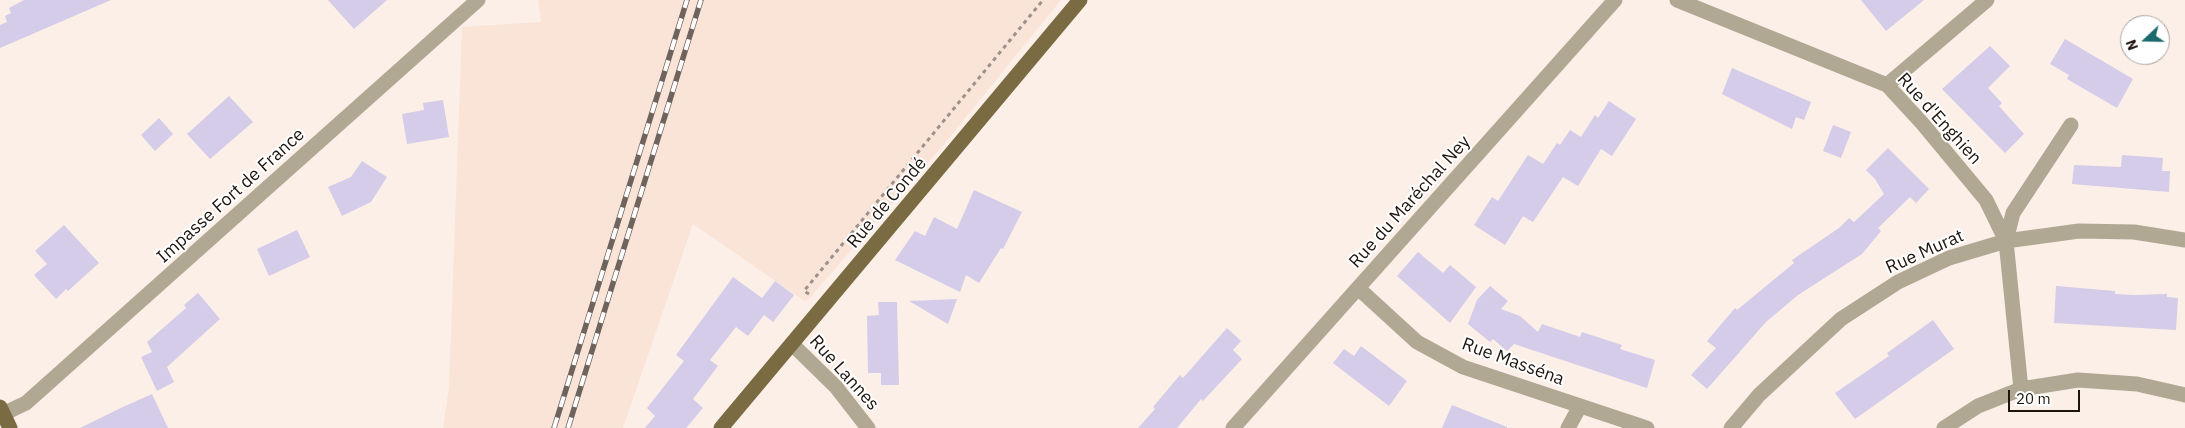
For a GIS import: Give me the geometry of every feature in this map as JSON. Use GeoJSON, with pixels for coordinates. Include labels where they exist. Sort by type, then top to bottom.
{"type":"FeatureCollection","features":[{"type":"Feature","properties":{"kind":"main road","name":"Rue de Condé"},"geometry":{"type":"LineString","coordinates":[[721,428],[1080,0]]}},
{"type":"Feature","properties":{"kind":"main road"},"geometry":{"type":"LineString","coordinates":[[2,411],[10,428]]}},
{"type":"Feature","properties":{"kind":"street","name":"Impasse Fort de France"},"geometry":{"type":"LineString","coordinates":[[2,411],[26,403],[478,0]]}},
{"type":"Feature","properties":{"kind":"street","name":"Rue du Maréchal Ney"},"geometry":{"type":"LineString","coordinates":[[1233,428],[1615,0]]}},
{"type":"Feature","properties":{"kind":"street","name":"Rue d'Enghien"},"geometry":{"type":"LineString","coordinates":[[1677,0],[1887,85],[1922,123],[1986,200],[2006,241],[2021,389]]}},
{"type":"Feature","properties":{"kind":"street"},"geometry":{"type":"LineString","coordinates":[[1887,85],[1987,0]]}},
{"type":"Feature","properties":{"kind":"street"},"geometry":{"type":"LineString","coordinates":[[2006,241],[2014,213],[2071,125]]}},
{"type":"Feature","properties":{"kind":"street","name":"Rue Murat"},"geometry":{"type":"LineString","coordinates":[[1731,428],[1758,395],[1841,319],[1898,282],[1941,262],[2006,241],[2079,231],[2134,232],[2185,240]]}},
{"type":"Feature","properties":{"kind":"street","name":"Rue Masséna"},"geometry":{"type":"LineString","coordinates":[[1358,288],[1417,342],[1463,367],[1647,428]]}},
{"type":"Feature","properties":{"kind":"street","name":"Rue Lannes"},"geometry":{"type":"LineString","coordinates":[[792,344],[836,387],[868,428]]}},
{"type":"Feature","properties":{"kind":"street"},"geometry":{"type":"LineString","coordinates":[[1944,428],[1978,406],[2021,389],[2078,380],[2137,384],[2185,395]]}},
{"type":"Feature","properties":{"kind":"street"},"geometry":{"type":"LineString","coordinates":[[1568,428],[1580,406]]}},
{"type":"Feature","properties":{"kind":"path"},"geometry":{"type":"LineString","coordinates":[[823,307],[804,291],[1043,0]]}},
{"type":"Feature","properties":{"kind":"shaded area"},"geometry":{"type":"Polygon","coordinates":[[[538,0],[1061,0],[940,149],[806,302],[693,224],[623,428],[443,428],[449,388],[462,27],[541,22],[538,0]]]}},
{"type":"Feature","properties":{"kind":"building"},"geometry":{"type":"Polygon","coordinates":[[[24,0],[111,0],[0,48],[0,25],[7,22],[5,16],[11,13],[9,8],[24,0]]]}},
{"type":"Feature","properties":{"kind":"building"},"geometry":{"type":"Polygon","coordinates":[[[328,0],[387,0],[354,29],[328,0]]]}},
{"type":"Feature","properties":{"kind":"building"},"geometry":{"type":"Polygon","coordinates":[[[1861,0],[1924,0],[1886,31],[1861,0]]]}},
{"type":"Feature","properties":{"kind":"building"},"geometry":{"type":"Polygon","coordinates":[[[2065,39],[2133,79],[2117,108],[2067,79],[2069,75],[2050,64],[2065,39]]]}},
{"type":"Feature","properties":{"kind":"building"},"geometry":{"type":"Polygon","coordinates":[[[1990,46],[2010,66],[1988,88],[2002,103],[1999,106],[2024,134],[2005,153],[1942,89],[1990,46]]]}},
{"type":"Feature","properties":{"kind":"building"},"geometry":{"type":"Polygon","coordinates":[[[1732,68],[1811,102],[1804,120],[1796,117],[1792,129],[1722,94],[1732,68]]]}},
{"type":"Feature","properties":{"kind":"building"},"geometry":{"type":"Polygon","coordinates":[[[229,96],[253,122],[210,159],[187,134],[229,96]]]}},
{"type":"Feature","properties":{"kind":"building"},"geometry":{"type":"Polygon","coordinates":[[[443,100],[449,137],[407,144],[402,114],[424,110],[423,103],[443,100]]]}},
{"type":"Feature","properties":{"kind":"building"},"geometry":{"type":"Polygon","coordinates":[[[1609,101],[1636,119],[1612,156],[1601,149],[1578,186],[1563,177],[1533,222],[1523,216],[1505,245],[1474,225],[1492,197],[1498,201],[1528,155],[1543,164],[1557,143],[1560,145],[1570,130],[1581,137],[1595,115],[1598,118],[1609,101]]]}},
{"type":"Feature","properties":{"kind":"building"},"geometry":{"type":"Polygon","coordinates":[[[159,118],[173,134],[155,151],[141,135],[159,118]]]}},
{"type":"Feature","properties":{"kind":"building"},"geometry":{"type":"Polygon","coordinates":[[[1833,125],[1851,132],[1841,158],[1823,151],[1833,125]]]}},
{"type":"Feature","properties":{"kind":"building"},"geometry":{"type":"Polygon","coordinates":[[[1888,148],[1929,189],[1916,203],[1910,197],[1878,228],[1881,231],[1862,254],[1798,295],[1766,322],[1707,389],[1691,375],[1716,348],[1707,341],[1735,308],[1737,310],[1794,263],[1792,260],[1839,228],[1849,218],[1854,222],[1884,194],[1875,179],[1866,170],[1888,148]]]}},
{"type":"Feature","properties":{"kind":"building"},"geometry":{"type":"Polygon","coordinates":[[[2122,155],[2163,158],[2162,171],[2170,171],[2169,192],[2072,184],[2074,165],[2121,167],[2122,155]]]}},
{"type":"Feature","properties":{"kind":"building"},"geometry":{"type":"Polygon","coordinates":[[[362,161],[387,177],[371,202],[342,216],[328,187],[351,177],[362,161]]]}},
{"type":"Feature","properties":{"kind":"building"},"geometry":{"type":"Polygon","coordinates":[[[974,190],[1022,212],[1003,249],[1001,248],[979,283],[966,275],[960,292],[895,260],[915,231],[925,236],[934,217],[957,229],[974,190]]]}},
{"type":"Feature","properties":{"kind":"building"},"geometry":{"type":"Polygon","coordinates":[[[64,225],[99,263],[68,291],[66,289],[56,299],[34,275],[47,264],[35,251],[64,225]]]}},
{"type":"Feature","properties":{"kind":"building"},"geometry":{"type":"Polygon","coordinates":[[[297,230],[310,257],[269,276],[257,249],[297,230]]]}},
{"type":"Feature","properties":{"kind":"building"},"geometry":{"type":"Polygon","coordinates":[[[1418,252],[1443,273],[1450,265],[1476,287],[1450,323],[1397,276],[1418,252]]]}},
{"type":"Feature","properties":{"kind":"building"},"geometry":{"type":"Polygon","coordinates":[[[733,277],[762,298],[775,281],[794,295],[773,322],[764,315],[748,336],[736,327],[710,360],[718,366],[693,399],[703,408],[686,428],[645,428],[655,416],[647,408],[684,361],[676,355],[733,277]]]}},
{"type":"Feature","properties":{"kind":"building"},"geometry":{"type":"Polygon","coordinates":[[[1490,286],[1508,301],[1501,309],[1520,316],[1538,332],[1542,324],[1580,337],[1582,332],[1622,345],[1620,349],[1655,360],[1647,388],[1514,344],[1507,351],[1493,339],[1490,342],[1468,324],[1477,300],[1490,286]]]}},
{"type":"Feature","properties":{"kind":"building"},"geometry":{"type":"Polygon","coordinates":[[[2056,286],[2115,291],[2115,294],[2167,294],[2167,297],[2178,298],[2176,330],[2054,323],[2056,286]]]}},
{"type":"Feature","properties":{"kind":"building"},"geometry":{"type":"Polygon","coordinates":[[[198,293],[220,319],[167,367],[174,382],[157,391],[141,357],[152,352],[147,342],[186,308],[184,305],[198,293]]]}},
{"type":"Feature","properties":{"kind":"building"},"geometry":{"type":"Polygon","coordinates":[[[957,299],[948,324],[909,301],[957,299]]]}},
{"type":"Feature","properties":{"kind":"building"},"geometry":{"type":"Polygon","coordinates":[[[878,302],[897,302],[899,385],[881,385],[881,373],[868,373],[867,316],[879,315],[878,302]]]}},
{"type":"Feature","properties":{"kind":"building"},"geometry":{"type":"Polygon","coordinates":[[[1933,320],[1954,349],[1855,419],[1835,393],[1889,356],[1887,353],[1933,320]]]}},
{"type":"Feature","properties":{"kind":"building"},"geometry":{"type":"Polygon","coordinates":[[[1227,328],[1241,341],[1233,350],[1242,359],[1203,401],[1201,399],[1177,428],[1138,428],[1155,409],[1153,407],[1180,375],[1183,378],[1227,328]]]}},
{"type":"Feature","properties":{"kind":"building"},"geometry":{"type":"Polygon","coordinates":[[[1361,346],[1407,381],[1389,406],[1333,363],[1344,349],[1354,356],[1361,346]]]}},
{"type":"Feature","properties":{"kind":"building"},"geometry":{"type":"Polygon","coordinates":[[[152,394],[168,428],[80,428],[125,406],[152,394]]]}},
{"type":"Feature","properties":{"kind":"building"},"geometry":{"type":"Polygon","coordinates":[[[1452,405],[1507,427],[1507,428],[1442,428],[1452,405]]]}},
{"type":"Feature","properties":{"kind":"railway"},"geometry":{"type":"LineString","coordinates":[[554,428],[687,0]]}},
{"type":"Feature","properties":{"kind":"railway"},"geometry":{"type":"LineString","coordinates":[[568,428],[701,0]]}}]}
